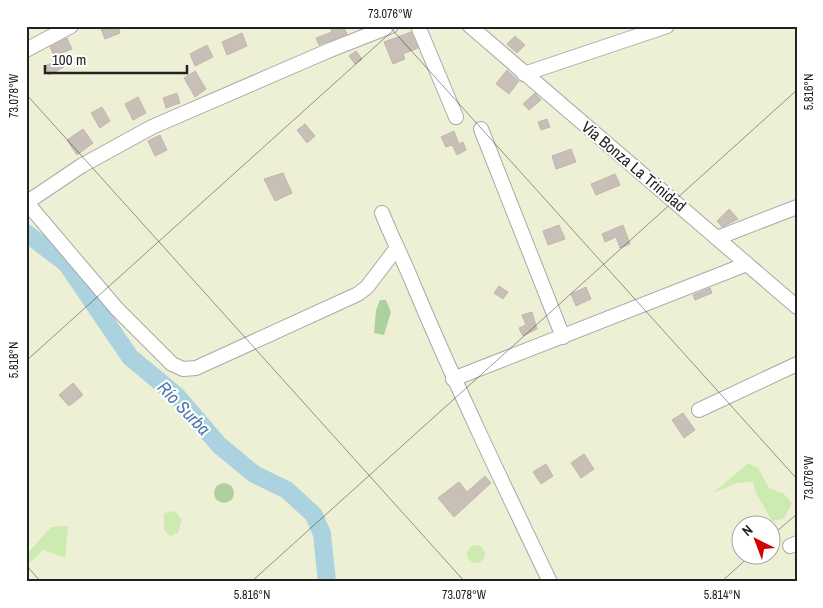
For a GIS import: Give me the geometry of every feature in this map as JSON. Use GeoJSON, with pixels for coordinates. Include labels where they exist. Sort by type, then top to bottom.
{"type":"FeatureCollection","features":[{"type":"Feature","properties":{"kind":"street"},"geometry":{"type":"LineString","coordinates":[[26,50],[71,26]]}},
{"type":"Feature","properties":{"kind":"street"},"geometry":{"type":"LineString","coordinates":[[391,26],[330,50],[152,127],[81,166],[27,203],[117,309],[172,364],[183,370],[196,368],[358,294],[367,287],[396,249]]}},
{"type":"Feature","properties":{"kind":"street"},"geometry":{"type":"LineString","coordinates":[[418,26],[456,117]]}},
{"type":"Feature","properties":{"kind":"street","name":"Vía Bonza La Trinidad"},"geometry":{"type":"LineString","coordinates":[[470,26],[797,307]]}},
{"type":"Feature","properties":{"kind":"street"},"geometry":{"type":"LineString","coordinates":[[524,74],[667,26]]}},
{"type":"Feature","properties":{"kind":"street"},"geometry":{"type":"LineString","coordinates":[[481,129],[564,337]]}},
{"type":"Feature","properties":{"kind":"street"},"geometry":{"type":"LineString","coordinates":[[717,238],[797,208]]}},
{"type":"Feature","properties":{"kind":"street"},"geometry":{"type":"LineString","coordinates":[[382,213],[453,379],[550,582]]}},
{"type":"Feature","properties":{"kind":"street"},"geometry":{"type":"LineString","coordinates":[[453,379],[747,264]]}},
{"type":"Feature","properties":{"kind":"street"},"geometry":{"type":"LineString","coordinates":[[699,410],[797,364]]}},
{"type":"Feature","properties":{"kind":"green space"},"geometry":{"type":"Polygon","coordinates":[[[26,26],[797,26],[797,582],[26,582],[26,26]]]}},
{"type":"Feature","properties":{"kind":"green space"},"geometry":{"type":"Polygon","coordinates":[[[380,300],[386,300],[391,312],[384,335],[374,333],[376,310],[380,300]]]}},
{"type":"Feature","properties":{"kind":"green space"},"geometry":{"type":"Polygon","coordinates":[[[748,463],[758,468],[769,488],[784,494],[792,503],[784,519],[780,520],[780,516],[769,516],[755,491],[753,482],[737,483],[713,493],[748,463]]]}},
{"type":"Feature","properties":{"kind":"green space"},"geometry":{"type":"Polygon","coordinates":[[[224,483],[231,486],[234,493],[231,500],[224,503],[217,500],[214,493],[217,486],[224,483]]]}},
{"type":"Feature","properties":{"kind":"green space"},"geometry":{"type":"Polygon","coordinates":[[[175,511],[182,520],[178,533],[170,536],[164,530],[164,513],[175,511]]]}},
{"type":"Feature","properties":{"kind":"green space"},"geometry":{"type":"Polygon","coordinates":[[[68,526],[65,558],[43,550],[26,566],[26,555],[51,527],[68,526]]]}},
{"type":"Feature","properties":{"kind":"green space"},"geometry":{"type":"Polygon","coordinates":[[[476,545],[482,548],[485,554],[482,560],[476,563],[470,560],[467,554],[470,548],[476,545]]]}},
{"type":"Feature","properties":{"kind":"building"},"geometry":{"type":"Polygon","coordinates":[[[100,26],[118,26],[120,33],[105,39],[100,26]]]}},
{"type":"Feature","properties":{"kind":"building"},"geometry":{"type":"Polygon","coordinates":[[[329,26],[343,26],[347,34],[319,45],[316,38],[332,32],[329,26]]]}},
{"type":"Feature","properties":{"kind":"building"},"geometry":{"type":"Polygon","coordinates":[[[411,32],[418,48],[403,54],[405,59],[393,64],[384,42],[411,32]]]}},
{"type":"Feature","properties":{"kind":"building"},"geometry":{"type":"Polygon","coordinates":[[[242,33],[247,46],[227,55],[222,42],[242,33]]]}},
{"type":"Feature","properties":{"kind":"building"},"geometry":{"type":"Polygon","coordinates":[[[515,36],[525,45],[517,53],[507,44],[515,36]]]}},
{"type":"Feature","properties":{"kind":"building"},"geometry":{"type":"Polygon","coordinates":[[[67,38],[72,49],[54,56],[50,47],[67,38]]]}},
{"type":"Feature","properties":{"kind":"building"},"geometry":{"type":"Polygon","coordinates":[[[207,45],[213,57],[195,66],[190,54],[207,45]]]}},
{"type":"Feature","properties":{"kind":"building"},"geometry":{"type":"Polygon","coordinates":[[[356,51],[362,59],[355,64],[349,56],[356,51]]]}},
{"type":"Feature","properties":{"kind":"building"},"geometry":{"type":"Polygon","coordinates":[[[59,59],[64,67],[49,75],[45,66],[59,59]]]}},
{"type":"Feature","properties":{"kind":"building"},"geometry":{"type":"Polygon","coordinates":[[[507,70],[519,81],[509,94],[496,84],[507,70]]]}},
{"type":"Feature","properties":{"kind":"building"},"geometry":{"type":"Polygon","coordinates":[[[195,71],[206,89],[195,97],[184,78],[195,71]]]}},
{"type":"Feature","properties":{"kind":"building"},"geometry":{"type":"Polygon","coordinates":[[[177,93],[180,103],[166,108],[163,98],[177,93]]]}},
{"type":"Feature","properties":{"kind":"building"},"geometry":{"type":"Polygon","coordinates":[[[535,93],[541,100],[529,110],[523,104],[535,93]]]}},
{"type":"Feature","properties":{"kind":"building"},"geometry":{"type":"Polygon","coordinates":[[[138,97],[146,113],[133,120],[125,104],[138,97]]]}},
{"type":"Feature","properties":{"kind":"building"},"geometry":{"type":"Polygon","coordinates":[[[102,107],[110,121],[100,128],[91,113],[102,107]]]}},
{"type":"Feature","properties":{"kind":"building"},"geometry":{"type":"Polygon","coordinates":[[[547,119],[550,127],[541,130],[538,122],[547,119]]]}},
{"type":"Feature","properties":{"kind":"building"},"geometry":{"type":"Polygon","coordinates":[[[305,124],[315,136],[307,143],[297,130],[305,124]]]}},
{"type":"Feature","properties":{"kind":"building"},"geometry":{"type":"Polygon","coordinates":[[[83,129],[93,143],[77,155],[67,140],[83,129]]]}},
{"type":"Feature","properties":{"kind":"building"},"geometry":{"type":"Polygon","coordinates":[[[454,131],[459,144],[463,142],[466,150],[457,155],[452,145],[446,147],[441,137],[454,131]]]}},
{"type":"Feature","properties":{"kind":"building"},"geometry":{"type":"Polygon","coordinates":[[[160,135],[167,150],[155,156],[148,141],[160,135]]]}},
{"type":"Feature","properties":{"kind":"building"},"geometry":{"type":"Polygon","coordinates":[[[571,149],[576,162],[556,169],[552,156],[571,149]]]}},
{"type":"Feature","properties":{"kind":"building"},"geometry":{"type":"Polygon","coordinates":[[[283,173],[292,193],[275,201],[264,179],[283,173]]]}},
{"type":"Feature","properties":{"kind":"building"},"geometry":{"type":"Polygon","coordinates":[[[615,174],[620,185],[596,195],[591,184],[615,174]]]}},
{"type":"Feature","properties":{"kind":"building"},"geometry":{"type":"Polygon","coordinates":[[[729,209],[738,219],[722,227],[717,221],[729,209]]]}},
{"type":"Feature","properties":{"kind":"building"},"geometry":{"type":"Polygon","coordinates":[[[559,225],[565,239],[548,245],[543,231],[559,225]]]}},
{"type":"Feature","properties":{"kind":"building"},"geometry":{"type":"Polygon","coordinates":[[[623,225],[630,244],[620,248],[616,237],[605,242],[602,234],[623,225]]]}},
{"type":"Feature","properties":{"kind":"building"},"geometry":{"type":"Polygon","coordinates":[[[499,286],[508,292],[503,299],[494,293],[499,286]]]}},
{"type":"Feature","properties":{"kind":"building"},"geometry":{"type":"Polygon","coordinates":[[[586,287],[591,299],[576,306],[571,294],[586,287]]]}},
{"type":"Feature","properties":{"kind":"building"},"geometry":{"type":"Polygon","coordinates":[[[710,288],[712,293],[695,300],[693,295],[710,288]]]}},
{"type":"Feature","properties":{"kind":"building"},"geometry":{"type":"Polygon","coordinates":[[[532,312],[537,329],[523,336],[519,328],[526,325],[522,315],[532,312]]]}},
{"type":"Feature","properties":{"kind":"building"},"geometry":{"type":"Polygon","coordinates":[[[73,383],[83,395],[69,406],[59,395],[73,383]]]}},
{"type":"Feature","properties":{"kind":"building"},"geometry":{"type":"Polygon","coordinates":[[[683,413],[695,430],[684,438],[672,420],[683,413]]]}},
{"type":"Feature","properties":{"kind":"building"},"geometry":{"type":"Polygon","coordinates":[[[584,454],[594,469],[581,478],[571,463],[584,454]]]}},
{"type":"Feature","properties":{"kind":"building"},"geometry":{"type":"Polygon","coordinates":[[[546,464],[553,476],[541,484],[533,472],[546,464]]]}},
{"type":"Feature","properties":{"kind":"building"},"geometry":{"type":"Polygon","coordinates":[[[485,476],[491,483],[454,517],[438,498],[459,482],[467,492],[485,476]]]}},
{"type":"Feature","properties":{"kind":"waterway","name":"Río Surba"},"geometry":{"type":"LineString","coordinates":[[26,233],[66,263],[130,357],[177,396],[219,445],[254,474],[287,490],[314,515],[322,534],[327,582]]}}]}
